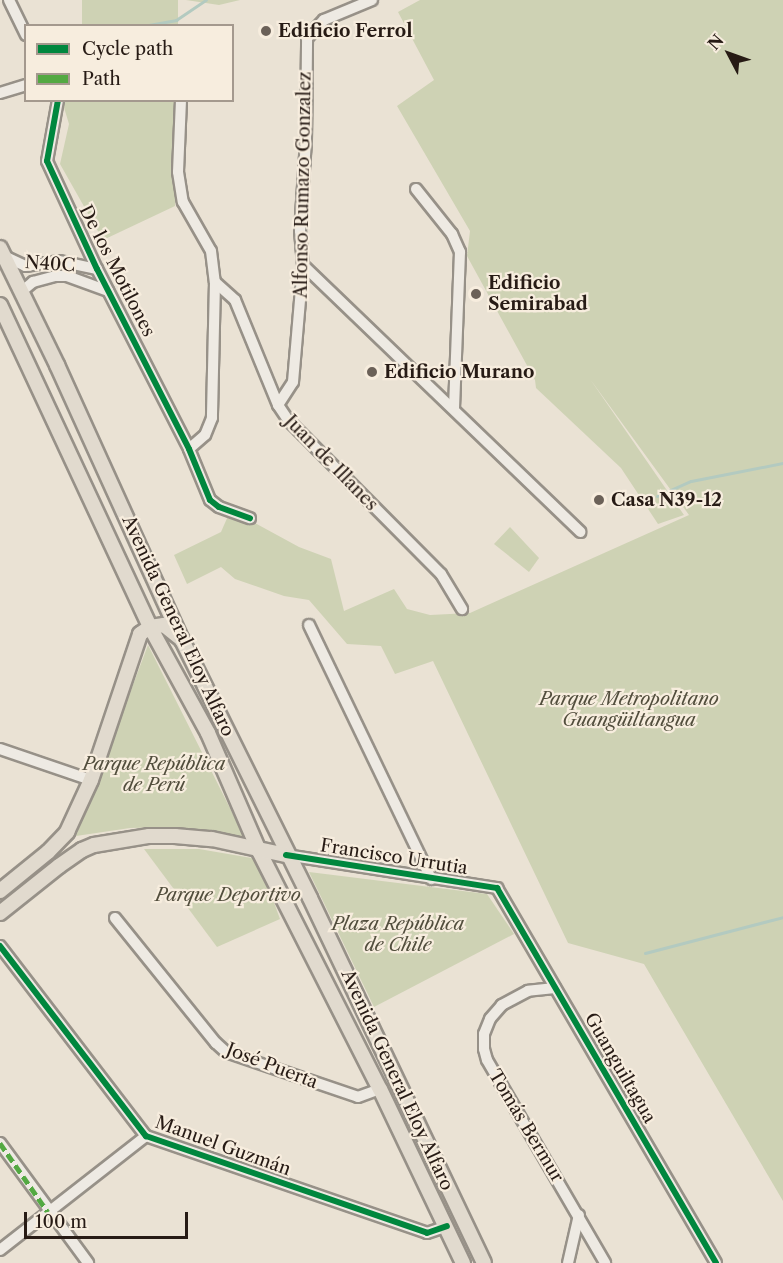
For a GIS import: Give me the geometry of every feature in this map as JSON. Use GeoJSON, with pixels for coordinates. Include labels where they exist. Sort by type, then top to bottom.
{"type":"FeatureCollection","features":[{"type":"Feature","properties":{"kind":"main road","name":"Avenida General Eloy Alfaro"},"geometry":{"type":"LineString","coordinates":[[2,252],[57,365],[182,640],[225,724],[286,855],[315,909],[484,1263]]}},
{"type":"Feature","properties":{"kind":"main road","name":"Avenida General Eloy Alfaro"},"geometry":{"type":"LineString","coordinates":[[0,305],[150,627],[208,733],[259,851],[380,1089],[463,1263]]}},
{"type":"Feature","properties":{"kind":"main road"},"geometry":{"type":"LineString","coordinates":[[0,891],[48,852],[67,831],[91,780],[140,634],[150,627],[164,625],[182,640]]}},
{"type":"Feature","properties":{"kind":"main road"},"geometry":{"type":"LineString","coordinates":[[67,831],[75,846],[82,850]]}},
{"type":"Feature","properties":{"kind":"main road"},"geometry":{"type":"LineString","coordinates":[[0,913],[82,850],[149,836],[212,839],[286,855]]}},
{"type":"Feature","properties":{"kind":"main road"},"geometry":{"type":"LineString","coordinates":[[48,852],[58,860],[59,866]]}},
{"type":"Feature","properties":{"kind":"street"},"geometry":{"type":"LineString","coordinates":[[9,0],[24,31]]}},
{"type":"Feature","properties":{"kind":"street","name":"Alfonso Rumazo Gonzalez"},"geometry":{"type":"LineString","coordinates":[[278,405],[292,382],[303,265],[300,231],[306,141],[307,38],[324,20],[372,0]]}},
{"type":"Feature","properties":{"kind":"street"},"geometry":{"type":"LineString","coordinates":[[0,93],[24,86]]}},
{"type":"Feature","properties":{"kind":"street","name":"De los Motilones"},"geometry":{"type":"LineString","coordinates":[[58,102],[47,161],[97,270],[189,449],[210,500],[219,507],[249,518]]}},
{"type":"Feature","properties":{"kind":"street"},"geometry":{"type":"LineString","coordinates":[[182,102],[178,172],[183,202],[211,251],[216,282],[212,418],[205,435],[189,449]]}},
{"type":"Feature","properties":{"kind":"street"},"geometry":{"type":"LineString","coordinates":[[416,189],[452,234],[460,252],[454,409]]}},
{"type":"Feature","properties":{"kind":"street","name":"N40C"},"geometry":{"type":"LineString","coordinates":[[2,252],[25,266],[59,261],[97,270]]}},
{"type":"Feature","properties":{"kind":"street"},"geometry":{"type":"LineString","coordinates":[[303,265],[580,532]]}},
{"type":"Feature","properties":{"kind":"street","name":"N40C"},"geometry":{"type":"LineString","coordinates":[[21,292],[33,282],[56,276],[67,276],[108,291]]}},
{"type":"Feature","properties":{"kind":"street","name":"Juan de Illanes"},"geometry":{"type":"LineString","coordinates":[[216,282],[235,300],[278,405],[288,420],[345,480],[441,574],[462,609]]}},
{"type":"Feature","properties":{"kind":"street"},"geometry":{"type":"LineString","coordinates":[[309,625],[431,879]]}},
{"type":"Feature","properties":{"kind":"street"},"geometry":{"type":"LineString","coordinates":[[0,749],[91,780]]}},
{"type":"Feature","properties":{"kind":"street","name":"Francisco Urrutia"},"geometry":{"type":"LineString","coordinates":[[286,855],[497,888]]}},
{"type":"Feature","properties":{"kind":"street","name":"Guanguiltagua"},"geometry":{"type":"LineString","coordinates":[[497,888],[716,1263]]}},
{"type":"Feature","properties":{"kind":"street","name":"José Puerta"},"geometry":{"type":"LineString","coordinates":[[115,918],[210,1036],[226,1052],[358,1097],[380,1089]]}},
{"type":"Feature","properties":{"kind":"street","name":"Manuel Guzmán"},"geometry":{"type":"LineString","coordinates":[[0,946],[146,1136],[427,1233],[447,1226]]}},
{"type":"Feature","properties":{"kind":"street","name":"Tomás Bermur"},"geometry":{"type":"LineString","coordinates":[[555,988],[528,991],[502,1005],[490,1019],[484,1034],[484,1049],[487,1060],[605,1263]]}},
{"type":"Feature","properties":{"kind":"street"},"geometry":{"type":"LineString","coordinates":[[0,1250],[146,1136]]}},
{"type":"Feature","properties":{"kind":"street"},"geometry":{"type":"LineString","coordinates":[[0,1143],[48,1212],[88,1263]]}},
{"type":"Feature","properties":{"kind":"street"},"geometry":{"type":"LineString","coordinates":[[568,1263],[579,1215]]}},
{"type":"Feature","properties":{"kind":"green space"},"geometry":{"type":"Polygon","coordinates":[[[82,0],[178,0],[178,24],[82,24],[82,0]]]}},
{"type":"Feature","properties":{"kind":"green space"},"geometry":{"type":"Polygon","coordinates":[[[186,0],[240,0],[219,5],[186,0]]]}},
{"type":"Feature","properties":{"kind":"green space","name":"Parque Metropolitano Guangüiltangua"},"geometry":{"type":"Polygon","coordinates":[[[420,0],[783,0],[783,1201],[644,964],[568,943],[433,661],[395,674],[381,646],[347,644],[309,600],[284,596],[235,579],[221,567],[187,584],[174,555],[221,532],[228,516],[253,522],[299,547],[331,559],[344,611],[394,589],[407,609],[430,615],[470,613],[689,515],[590,379],[684,515],[658,524],[621,468],[536,388],[535,380],[467,256],[470,231],[397,106],[434,80],[398,12],[420,0]]]}},
{"type":"Feature","properties":{"kind":"green space"},"geometry":{"type":"Polygon","coordinates":[[[62,102],[176,102],[175,206],[103,240],[60,164],[69,124],[62,102]]]}},
{"type":"Feature","properties":{"kind":"green space"},"geometry":{"type":"Polygon","coordinates":[[[510,527],[539,558],[529,572],[494,544],[510,527]]]}},
{"type":"Feature","properties":{"kind":"green space","name":"Parque República de Perú"},"geometry":{"type":"Polygon","coordinates":[[[148,645],[246,840],[171,827],[130,828],[76,836],[148,645]]]}},
{"type":"Feature","properties":{"kind":"green space","name":"Parque Deportivo"},"geometry":{"type":"Polygon","coordinates":[[[144,849],[199,849],[258,859],[280,919],[217,947],[144,849]]]}},
{"type":"Feature","properties":{"kind":"green space","name":"Plaza República de Chile"},"geometry":{"type":"Polygon","coordinates":[[[309,872],[487,894],[514,934],[374,1007],[309,872]]]}},
{"type":"Feature","properties":{"kind":"waterway"},"geometry":{"type":"LineString","coordinates":[[154,24],[176,20],[206,0]]}},
{"type":"Feature","properties":{"kind":"waterway"},"geometry":{"type":"LineString","coordinates":[[657,496],[691,481],[783,463]]}},
{"type":"Feature","properties":{"kind":"waterway"},"geometry":{"type":"LineString","coordinates":[[645,953],[783,917]]}},
{"type":"Feature","properties":{"kind":"marked path"},"geometry":{"type":"LineString","coordinates":[[0,1143],[48,1212]]}},
{"type":"Feature","properties":{"kind":"cycle path"},"geometry":{"type":"LineString","coordinates":[[58,102],[47,161],[97,269],[189,449],[210,500],[219,507],[250,518]]}},
{"type":"Feature","properties":{"kind":"cycle path"},"geometry":{"type":"LineString","coordinates":[[286,855],[497,888],[716,1263]]}},
{"type":"Feature","properties":{"kind":"cycle path"},"geometry":{"type":"LineString","coordinates":[[0,946],[146,1136],[427,1233],[447,1226]]}},
{"type":"Feature","properties":{"kind":"place","name":"Edificio Ferrol"},"geometry":{"type":"Point","coordinates":[266,31]}},
{"type":"Feature","properties":{"kind":"place","name":"Edificio Semirabad"},"geometry":{"type":"Point","coordinates":[476,294]}},
{"type":"Feature","properties":{"kind":"place","name":"Edificio Murano"},"geometry":{"type":"Point","coordinates":[372,372]}},
{"type":"Feature","properties":{"kind":"place","name":"Casa N39-12"},"geometry":{"type":"Point","coordinates":[599,500]}}]}
